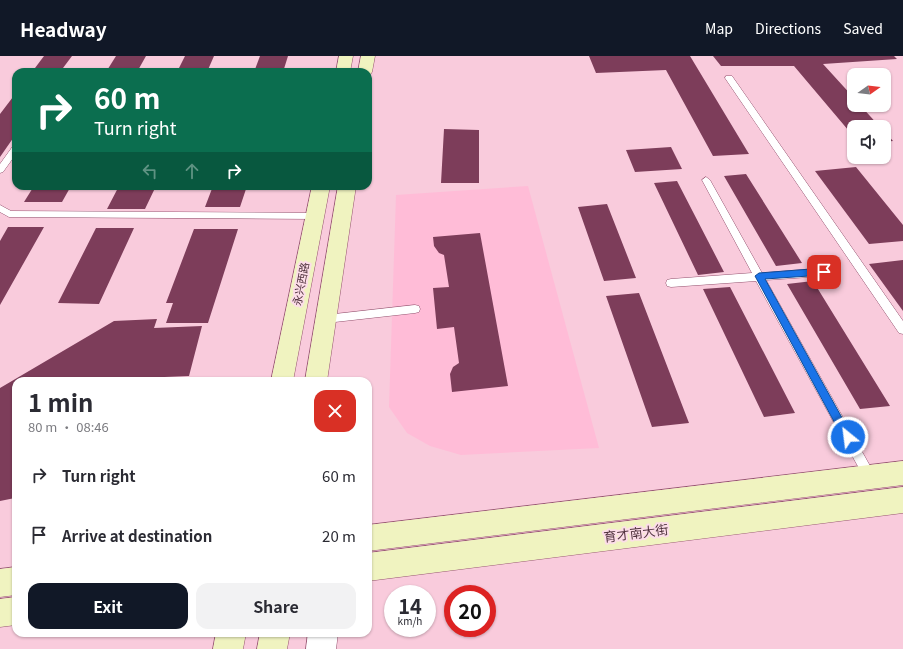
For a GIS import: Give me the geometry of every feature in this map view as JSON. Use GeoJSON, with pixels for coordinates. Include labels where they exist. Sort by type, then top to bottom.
{"type":"FeatureCollection","features":[{"type":"Feature","properties":{"kind":"main road"},"geometry":{"type":"LineString","coordinates":[[344,68],[346,56]]}},
{"type":"Feature","properties":{"kind":"main road"},"geometry":{"type":"LineString","coordinates":[[366,68],[368,56]]}},
{"type":"Feature","properties":{"kind":"main road","name":"永兴西路"},"geometry":{"type":"LineString","coordinates":[[283,377],[320,190]]}},
{"type":"Feature","properties":{"kind":"main road"},"geometry":{"type":"LineString","coordinates":[[317,377],[346,190]]}},
{"type":"Feature","properties":{"kind":"main road"},"geometry":{"type":"LineString","coordinates":[[372,538],[903,473]]}},
{"type":"Feature","properties":{"kind":"main road","name":"育才南大街"},"geometry":{"type":"LineString","coordinates":[[372,566],[903,500]]}},
{"type":"Feature","properties":{"kind":"main road"},"geometry":{"type":"LineString","coordinates":[[0,582],[12,581]]}},
{"type":"Feature","properties":{"kind":"main road"},"geometry":{"type":"LineString","coordinates":[[0,613],[12,612]]}},
{"type":"Feature","properties":{"kind":"main road"},"geometry":{"type":"LineString","coordinates":[[228,649],[230,637]]}},
{"type":"Feature","properties":{"kind":"main road"},"geometry":{"type":"LineString","coordinates":[[272,649],[274,637]]}},
{"type":"Feature","properties":{"kind":"street"},"geometry":{"type":"LineString","coordinates":[[321,649],[322,637]]}},
{"type":"Feature","properties":{"kind":"lane"},"geometry":{"type":"LineString","coordinates":[[729,78],[903,330]]}},
{"type":"Feature","properties":{"kind":"lane"},"geometry":{"type":"LineString","coordinates":[[0,170],[12,154]]}},
{"type":"Feature","properties":{"kind":"lane"},"geometry":{"type":"LineString","coordinates":[[706,180],[870,477]]}},
{"type":"Feature","properties":{"kind":"lane"},"geometry":{"type":"LineString","coordinates":[[0,208],[4,216],[315,216]]}},
{"type":"Feature","properties":{"kind":"lane"},"geometry":{"type":"LineString","coordinates":[[671,283],[824,272]]}},
{"type":"Feature","properties":{"kind":"lane"},"geometry":{"type":"LineString","coordinates":[[326,319],[415,309]]}},
{"type":"Feature","properties":{"kind":"shaded area"},"geometry":{"type":"Polygon","coordinates":[[[528,186],[599,448],[461,455],[430,446],[407,433],[389,407],[396,195],[528,186]]]}},
{"type":"Feature","properties":{"kind":"building"},"geometry":{"type":"Polygon","coordinates":[[[44,56],[72,56],[63,68],[35,68],[44,56]]]}},
{"type":"Feature","properties":{"kind":"building"},"geometry":{"type":"Polygon","coordinates":[[[116,56],[146,56],[139,68],[108,68],[116,56]]]}},
{"type":"Feature","properties":{"kind":"building"},"geometry":{"type":"Polygon","coordinates":[[[185,56],[214,56],[209,68],[179,68],[185,56]]]}},
{"type":"Feature","properties":{"kind":"building"},"geometry":{"type":"Polygon","coordinates":[[[260,56],[288,56],[284,68],[256,68],[260,56]]]}},
{"type":"Feature","properties":{"kind":"building"},"geometry":{"type":"Polygon","coordinates":[[[589,56],[690,56],[749,154],[713,156],[666,70],[596,73],[589,56]]]}},
{"type":"Feature","properties":{"kind":"building"},"geometry":{"type":"Polygon","coordinates":[[[713,56],[894,56],[897,59],[823,64],[847,90],[847,112],[866,112],[874,120],[847,120],[847,129],[794,66],[721,66],[713,56]]]}},
{"type":"Feature","properties":{"kind":"building"},"geometry":{"type":"Polygon","coordinates":[[[12,98],[12,140],[0,157],[0,114],[12,98]]]}},
{"type":"Feature","properties":{"kind":"building"},"geometry":{"type":"Polygon","coordinates":[[[444,129],[479,130],[479,183],[441,183],[444,129]]]}},
{"type":"Feature","properties":{"kind":"building"},"geometry":{"type":"Polygon","coordinates":[[[671,147],[682,169],[635,172],[626,150],[671,147]]]}},
{"type":"Feature","properties":{"kind":"building"},"geometry":{"type":"Polygon","coordinates":[[[856,167],[903,225],[903,241],[869,244],[815,171],[856,167]]]}},
{"type":"Feature","properties":{"kind":"building"},"geometry":{"type":"Polygon","coordinates":[[[746,174],[802,263],[776,266],[724,176],[746,174]]]}},
{"type":"Feature","properties":{"kind":"building"},"geometry":{"type":"Polygon","coordinates":[[[677,181],[724,272],[698,275],[654,183],[677,181]]]}},
{"type":"Feature","properties":{"kind":"building"},"geometry":{"type":"Polygon","coordinates":[[[32,190],[69,190],[62,202],[24,202],[32,190]]]}},
{"type":"Feature","properties":{"kind":"building"},"geometry":{"type":"Polygon","coordinates":[[[117,190],[154,190],[145,209],[107,209],[117,190]]]}},
{"type":"Feature","properties":{"kind":"building"},"geometry":{"type":"Polygon","coordinates":[[[211,190],[246,190],[240,207],[205,207],[211,190]]]}},
{"type":"Feature","properties":{"kind":"building"},"geometry":{"type":"Polygon","coordinates":[[[607,204],[636,278],[604,281],[578,207],[607,204]]]}},
{"type":"Feature","properties":{"kind":"building"},"geometry":{"type":"Polygon","coordinates":[[[8,227],[44,227],[0,305],[0,241],[8,227]]]}},
{"type":"Feature","properties":{"kind":"building"},"geometry":{"type":"Polygon","coordinates":[[[96,228],[134,228],[99,304],[58,303],[96,228]]]}},
{"type":"Feature","properties":{"kind":"building"},"geometry":{"type":"Polygon","coordinates":[[[194,229],[238,229],[208,323],[166,323],[173,303],[166,303],[194,229]]]}},
{"type":"Feature","properties":{"kind":"building"},"geometry":{"type":"Polygon","coordinates":[[[480,233],[508,386],[452,392],[450,374],[453,367],[459,363],[454,327],[437,329],[433,288],[449,287],[444,255],[439,253],[434,246],[433,237],[480,233]]]}},
{"type":"Feature","properties":{"kind":"building"},"geometry":{"type":"Polygon","coordinates":[[[903,260],[903,311],[869,264],[903,260]]]}},
{"type":"Feature","properties":{"kind":"building"},"geometry":{"type":"Polygon","coordinates":[[[813,281],[890,406],[860,409],[787,284],[813,281]]]}},
{"type":"Feature","properties":{"kind":"building"},"geometry":{"type":"Polygon","coordinates":[[[730,287],[795,413],[764,417],[703,289],[730,287]]]}},
{"type":"Feature","properties":{"kind":"building"},"geometry":{"type":"Polygon","coordinates":[[[639,293],[689,423],[652,427],[606,296],[639,293]]]}},
{"type":"Feature","properties":{"kind":"building"},"geometry":{"type":"Polygon","coordinates":[[[157,319],[154,328],[202,326],[189,376],[19,377],[114,321],[157,319]]]}},
{"type":"Feature","properties":{"kind":"building"},"geometry":{"type":"Polygon","coordinates":[[[12,381],[12,499],[0,501],[0,388],[12,381]]]}},
{"type":"Feature","properties":{"kind":"route"},"geometry":{"type":"LineString","coordinates":[[824,272],[759,276],[848,437]]}}]}
